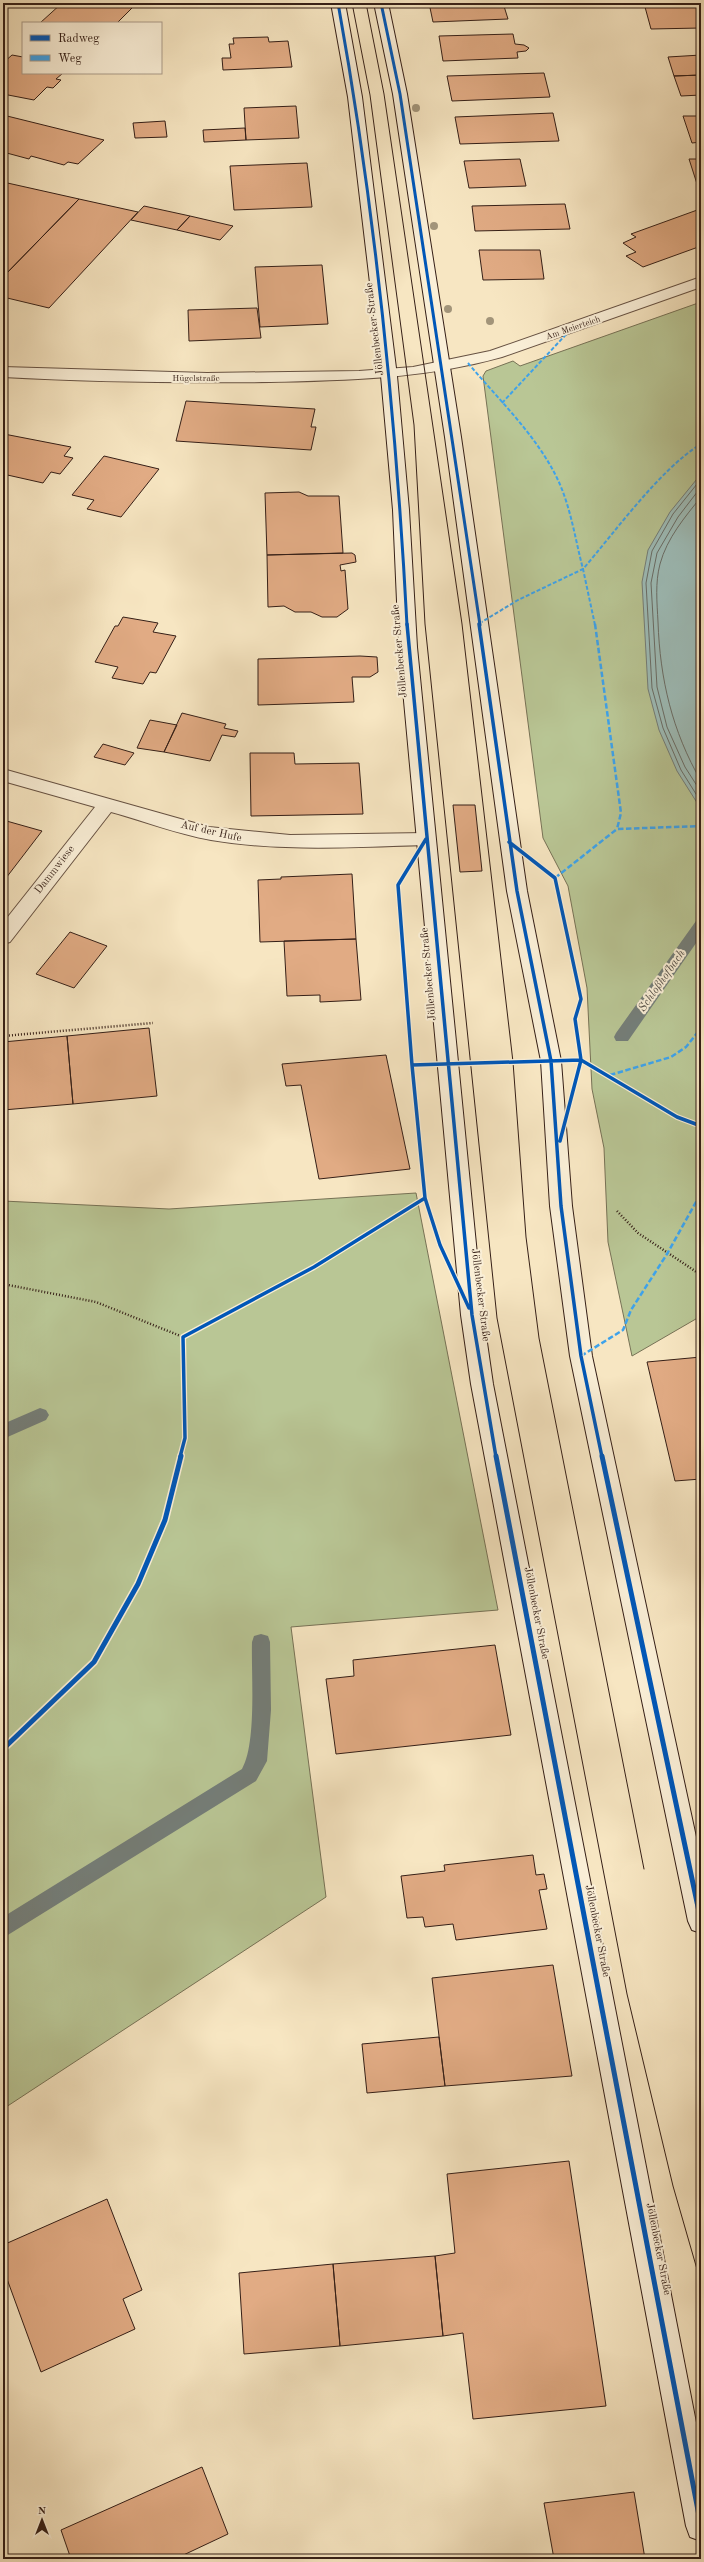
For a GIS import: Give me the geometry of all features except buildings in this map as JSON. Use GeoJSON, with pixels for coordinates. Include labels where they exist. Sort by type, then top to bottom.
{"type":"FeatureCollection","features":[{"type":"Feature","properties":{"kind":"main road","name":"Jöllenbecker Straße"},"geometry":{"type":"LineString","coordinates":[[338,3],[356,104],[389,376],[401,510],[406,625],[461,1216],[482,1384],[701,2526]]}},
{"type":"Feature","properties":{"kind":"main road"},"geometry":{"type":"LineString","coordinates":[[381,3],[400,94],[442,368],[517,891],[544,1017],[551,1061],[561,1206],[581,1356],[701,1921]]}},
{"type":"Feature","properties":{"kind":"main road","name":"Am Meierteich"},"geometry":{"type":"LineString","coordinates":[[442,368],[496,354],[701,282]]}},
{"type":"Feature","properties":{"kind":"main road","name":"Jöllenbecker Straße"},"geometry":{"type":"LineString","coordinates":[[389,376],[442,368]]}},
{"type":"Feature","properties":{"kind":"main road","name":"Hügelstraße"},"geometry":{"type":"LineString","coordinates":[[3,372],[181,378],[389,376]]}},
{"type":"Feature","properties":{"kind":"main road","name":"Auf der Hufe"},"geometry":{"type":"LineString","coordinates":[[3,775],[209,833],[243,839],[279,842],[426,839]]}},
{"type":"Feature","properties":{"kind":"main road","name":"Dammwiese"},"geometry":{"type":"LineString","coordinates":[[3,937],[107,804]]}},
{"type":"Feature","properties":{"kind":"path"},"geometry":{"type":"LineString","coordinates":[[3,1036],[153,1023]]}},
{"type":"Feature","properties":{"kind":"path"},"geometry":{"type":"LineString","coordinates":[[617,1210],[638,1233],[701,1274]]}},
{"type":"Feature","properties":{"kind":"path"},"geometry":{"type":"LineString","coordinates":[[3,1284],[96,1302],[183,1337],[190,1334]]}},
{"type":"Feature","properties":{"kind":"path"},"geometry":{"type":"LineString","coordinates":[[183,1337],[183,1345]]}},
{"type":"Feature","properties":{"kind":"green space"},"geometry":{"type":"Polygon","coordinates":[[[701,302],[701,1316],[632,1356],[608,1242],[604,1148],[592,1089],[587,988],[568,886],[543,838],[483,376],[486,371],[513,361],[520,366],[701,302]]]}},
{"type":"Feature","properties":{"kind":"green space"},"geometry":{"type":"Polygon","coordinates":[[[416,1193],[498,1610],[291,1627],[326,1897],[3,2109],[3,1201],[169,1209],[416,1193]]]}},
{"type":"Feature","properties":{"kind":"water"},"geometry":{"type":"Polygon","coordinates":[[[701,474],[701,809],[677,771],[659,730],[648,689],[642,582],[648,550],[670,512],[701,474]]]}},
{"type":"Feature","properties":{"kind":"waterway","name":"Schloßhofbach"},"geometry":{"type":"LineString","coordinates":[[622,1037],[701,925]]}},
{"type":"Feature","properties":{"kind":"waterway","name":"Schloßhofbach"},"geometry":{"type":"LineString","coordinates":[[3,1432],[40,1415]]}},
{"type":"Feature","properties":{"kind":"waterway"},"geometry":{"type":"LineString","coordinates":[[3,1928],[249,1775],[257,1761],[261,1710],[261,1642]]}},
{"type":"Feature","properties":{"kind":"tram line"},"geometry":{"type":"LineString","coordinates":[[352,3],[370,95],[414,425],[425,624],[497,1318],[627,1994],[673,2186],[701,2283]]}},
{"type":"Feature","properties":{"kind":"tram line"},"geometry":{"type":"LineString","coordinates":[[366,3],[384,94],[462,624],[513,1062],[526,1237],[539,1338],[644,1869]]}},
{"type":"Feature","properties":{"kind":"marked path"},"geometry":{"type":"LineString","coordinates":[[502,403],[572,328]]}},
{"type":"Feature","properties":{"kind":"marked path"},"geometry":{"type":"LineString","coordinates":[[468,363],[523,426],[547,461],[565,498],[583,569],[518,600],[480,623]]}},
{"type":"Feature","properties":{"kind":"marked path"},"geometry":{"type":"LineString","coordinates":[[617,829],[621,813],[594,619],[583,569],[662,477],[689,451],[701,444]]}},
{"type":"Feature","properties":{"kind":"marked path"},"geometry":{"type":"LineString","coordinates":[[555,878],[617,829],[701,826]]}},
{"type":"Feature","properties":{"kind":"marked path"},"geometry":{"type":"LineString","coordinates":[[610,1075],[671,1057],[686,1047],[701,1028]]}},
{"type":"Feature","properties":{"kind":"marked path"},"geometry":{"type":"LineString","coordinates":[[581,1356],[623,1330],[631,1310],[667,1254],[701,1193]]}},
{"type":"Feature","properties":{"kind":"cycle path"},"geometry":{"type":"LineString","coordinates":[[338,3],[355,97],[389,376],[401,510],[408,647],[472,1315],[482,1384],[701,2526]]}},
{"type":"Feature","properties":{"kind":"cycle path"},"geometry":{"type":"LineString","coordinates":[[381,3],[400,94],[453,437],[517,891],[544,1017],[551,1061],[561,1206],[581,1356],[701,1921]]}},
{"type":"Feature","properties":{"kind":"cycle path"},"geometry":{"type":"LineString","coordinates":[[426,839],[398,885],[412,1065],[425,1198],[440,1245],[469,1308]]}},
{"type":"Feature","properties":{"kind":"cycle path"},"geometry":{"type":"LineString","coordinates":[[509,842],[555,878],[581,999],[575,1019],[581,1060],[560,1141]]}},
{"type":"Feature","properties":{"kind":"cycle path"},"geometry":{"type":"LineString","coordinates":[[412,1065],[581,1060],[677,1117],[701,1126]]}},
{"type":"Feature","properties":{"kind":"cycle path"},"geometry":{"type":"LineString","coordinates":[[3,1749],[94,1662],[138,1584],[165,1520],[185,1438],[183,1337],[314,1267],[425,1198]]}}]}
